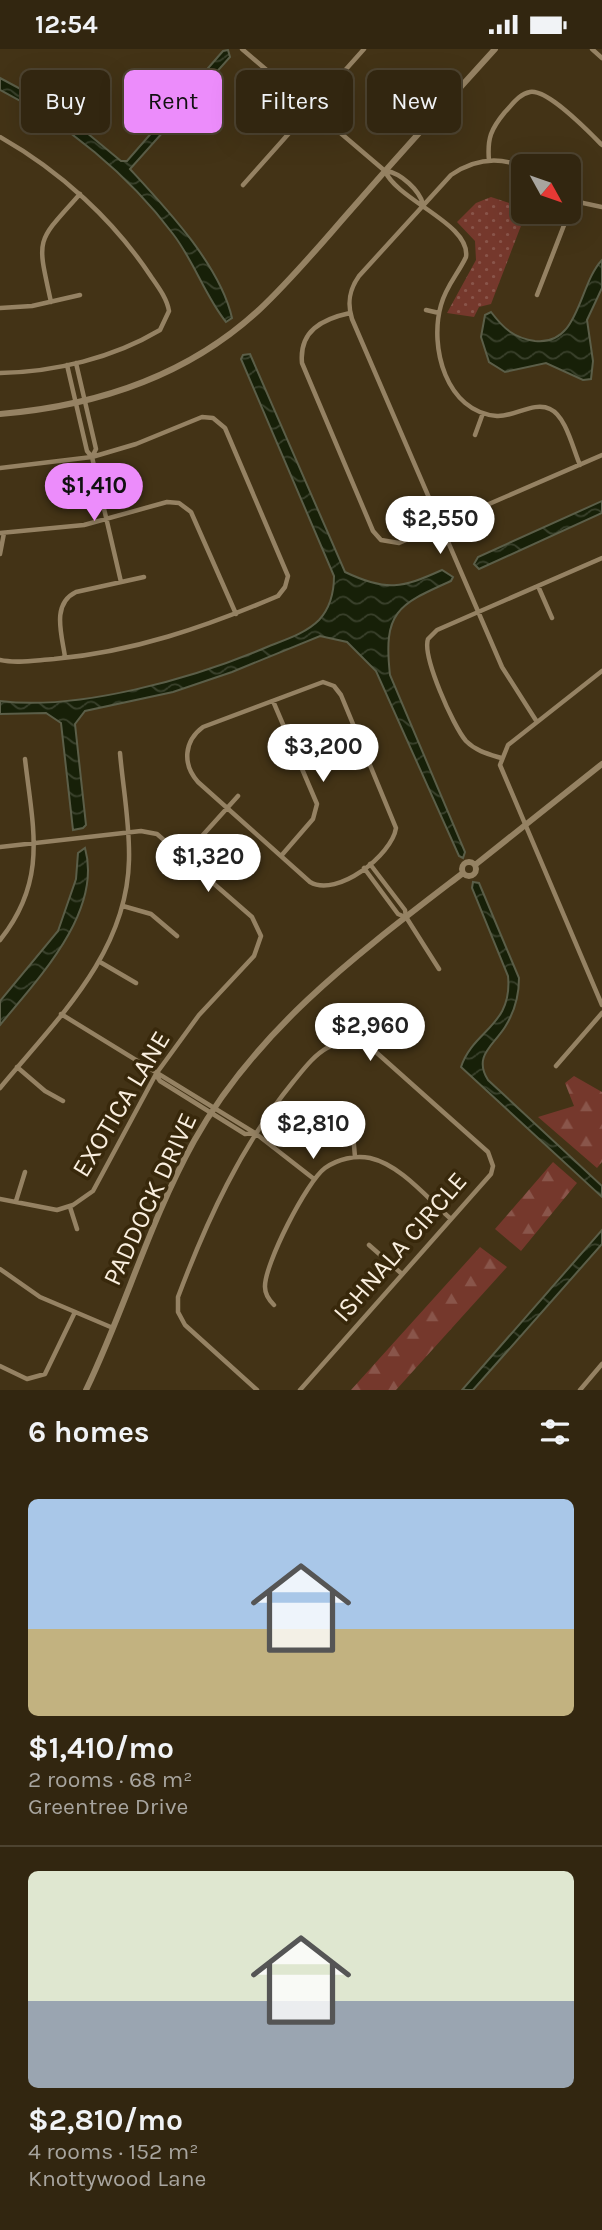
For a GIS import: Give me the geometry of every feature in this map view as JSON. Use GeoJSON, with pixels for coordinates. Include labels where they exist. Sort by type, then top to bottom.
{"type":"FeatureCollection","features":[{"type":"Feature","properties":{"kind":"street"},"geometry":{"type":"LineString","coordinates":[[242,49],[267,70]]}},
{"type":"Feature","properties":{"kind":"street"},"geometry":{"type":"LineString","coordinates":[[345,70],[364,49]]}},
{"type":"Feature","properties":{"kind":"street"},"geometry":{"type":"LineString","coordinates":[[0,414],[85,403],[159,377],[240,326],[282,287],[495,49]]}},
{"type":"Feature","properties":{"kind":"street"},"geometry":{"type":"LineString","coordinates":[[592,49],[602,58]]}},
{"type":"Feature","properties":{"kind":"street"},"geometry":{"type":"LineString","coordinates":[[489,161],[490,130],[520,97],[530,92],[548,97],[602,145]]}},
{"type":"Feature","properties":{"kind":"street"},"geometry":{"type":"LineString","coordinates":[[243,185],[290,133]]}},
{"type":"Feature","properties":{"kind":"street"},"geometry":{"type":"LineString","coordinates":[[341,133],[385,171],[389,179],[414,201],[423,204],[461,238],[467,251],[465,261],[445,292],[439,313],[438,350],[450,385],[463,401],[482,413],[507,416],[538,407],[550,409],[561,419],[580,465]]}},
{"type":"Feature","properties":{"kind":"street"},"geometry":{"type":"LineString","coordinates":[[0,137],[40,162],[80,194],[130,248],[166,300],[169,311],[167,322],[157,332],[124,347],[67,365],[0,373]]}},
{"type":"Feature","properties":{"kind":"street"},"geometry":{"type":"LineString","coordinates":[[511,163],[489,161],[459,170],[423,204],[355,282],[350,295],[349,313],[507,678],[537,722]]}},
{"type":"Feature","properties":{"kind":"street"},"geometry":{"type":"LineString","coordinates":[[385,171],[395,172],[421,196],[423,204]]}},
{"type":"Feature","properties":{"kind":"street"},"geometry":{"type":"LineString","coordinates":[[51,302],[41,254],[42,242],[49,229],[80,194]]}},
{"type":"Feature","properties":{"kind":"street"},"geometry":{"type":"LineString","coordinates":[[581,203],[602,207]]}},
{"type":"Feature","properties":{"kind":"street"},"geometry":{"type":"LineString","coordinates":[[537,295],[563,224]]}},
{"type":"Feature","properties":{"kind":"street"},"geometry":{"type":"LineString","coordinates":[[0,308],[51,302],[79,295]]}},
{"type":"Feature","properties":{"kind":"street"},"geometry":{"type":"LineString","coordinates":[[426,310],[439,313]]}},
{"type":"Feature","properties":{"kind":"street"},"geometry":{"type":"LineString","coordinates":[[349,313],[321,321],[307,336],[301,356],[309,383],[378,538],[388,543],[399,543],[602,456]]}},
{"type":"Feature","properties":{"kind":"street"},"geometry":{"type":"LineString","coordinates":[[76,363],[96,449],[92,457]]}},
{"type":"Feature","properties":{"kind":"street"},"geometry":{"type":"LineString","coordinates":[[67,365],[87,451],[92,457],[121,583]]}},
{"type":"Feature","properties":{"kind":"street"},"geometry":{"type":"LineString","coordinates":[[475,435],[482,413]]}},
{"type":"Feature","properties":{"kind":"street"},"geometry":{"type":"LineString","coordinates":[[0,468],[92,457],[147,440],[202,417],[213,418],[223,425],[288,576],[285,587],[278,596],[236,614],[146,643],[65,658],[0,660]]}},
{"type":"Feature","properties":{"kind":"street"},"geometry":{"type":"LineString","coordinates":[[0,554],[2,533],[56,529],[107,520],[167,502],[186,506],[193,516],[236,614]]}},
{"type":"Feature","properties":{"kind":"street"},"geometry":{"type":"LineString","coordinates":[[500,758],[474,748],[461,734],[426,654],[427,643],[433,633],[602,558]]}},
{"type":"Feature","properties":{"kind":"street"},"geometry":{"type":"LineString","coordinates":[[65,658],[60,612],[64,601],[76,592],[144,577]]}},
{"type":"Feature","properties":{"kind":"street"},"geometry":{"type":"LineString","coordinates":[[538,586],[552,618]]}},
{"type":"Feature","properties":{"kind":"street"},"geometry":{"type":"LineString","coordinates":[[602,671],[508,745],[500,758],[501,772],[602,1005]]}},
{"type":"Feature","properties":{"kind":"street"},"geometry":{"type":"LineString","coordinates":[[317,682],[331,684],[341,695],[395,821],[392,841],[370,864],[340,884],[323,888],[310,883],[191,772],[187,757],[190,741],[203,727],[273,701],[317,682]]}},
{"type":"Feature","properties":{"kind":"street"},"geometry":{"type":"LineString","coordinates":[[273,701],[317,804],[313,819],[281,856]]}},
{"type":"Feature","properties":{"kind":"street"},"geometry":{"type":"LineString","coordinates":[[0,1088],[100,963],[123,906],[128,875],[128,833],[120,753]]}},
{"type":"Feature","properties":{"kind":"street"},"geometry":{"type":"LineString","coordinates":[[0,940],[19,914],[28,894],[34,864],[25,759]]}},
{"type":"Feature","properties":{"kind":"street"},"geometry":{"type":"LineString","coordinates":[[524,825],[602,764]]}},
{"type":"Feature","properties":{"kind":"street"},"geometry":{"type":"LineString","coordinates":[[184,856],[238,796]]}},
{"type":"Feature","properties":{"kind":"street","name":"PADDOCK DRIVE"},"geometry":{"type":"LineString","coordinates":[[86,1390],[170,1190],[212,1110],[245,1065],[288,1016],[463,873],[473,875],[475,865],[524,825]]}},
{"type":"Feature","properties":{"kind":"street","name":"EXOTICA LANE"},"geometry":{"type":"LineString","coordinates":[[0,846],[128,833],[157,834],[254,920],[261,940],[254,956],[199,1015],[156,1074],[99,1184],[88,1197],[70,1207],[44,1210],[0,1199]]}},
{"type":"Feature","properties":{"kind":"street"},"geometry":{"type":"LineString","coordinates":[[370,864],[405,911],[406,917],[439,969]]}},
{"type":"Feature","properties":{"kind":"street"},"geometry":{"type":"LineString","coordinates":[[363,868],[398,914],[406,917]]}},
{"type":"Feature","properties":{"kind":"street"},"geometry":{"type":"LineString","coordinates":[[123,906],[151,915],[177,936]]}},
{"type":"Feature","properties":{"kind":"street"},"geometry":{"type":"LineString","coordinates":[[100,963],[136,983]]}},
{"type":"Feature","properties":{"kind":"street"},"geometry":{"type":"LineString","coordinates":[[556,1066],[602,1013]]}},
{"type":"Feature","properties":{"kind":"street"},"geometry":{"type":"LineString","coordinates":[[61,1014],[212,1110],[255,1133],[314,1179]]}},
{"type":"Feature","properties":{"kind":"street"},"geometry":{"type":"LineString","coordinates":[[257,1390],[187,1328],[177,1308],[180,1293],[220,1196],[255,1133],[316,1056],[335,1045],[349,1043],[354,1020]]}},
{"type":"Feature","properties":{"kind":"street","name":"ISHNALA CIRCLE"},"geometry":{"type":"LineString","coordinates":[[300,1390],[491,1174],[492,1159],[377,1053],[364,1045],[349,1043]]}},
{"type":"Feature","properties":{"kind":"street"},"geometry":{"type":"LineString","coordinates":[[17,1067],[45,1091],[63,1101]]}},
{"type":"Feature","properties":{"kind":"street"},"geometry":{"type":"LineString","coordinates":[[353,1134],[355,1157]]}},
{"type":"Feature","properties":{"kind":"street"},"geometry":{"type":"LineString","coordinates":[[274,1305],[266,1294],[266,1276],[287,1228],[314,1179],[331,1164],[355,1157],[372,1158],[394,1169],[451,1219]]}},
{"type":"Feature","properties":{"kind":"street"},"geometry":{"type":"LineString","coordinates":[[16,1201],[25,1172]]}},
{"type":"Feature","properties":{"kind":"street"},"geometry":{"type":"LineString","coordinates":[[70,1207],[77,1229]]}},
{"type":"Feature","properties":{"kind":"street"},"geometry":{"type":"LineString","coordinates":[[369,1245],[402,1274]]}},
{"type":"Feature","properties":{"kind":"street"},"geometry":{"type":"LineString","coordinates":[[0,1269],[28,1291],[113,1328]]}},
{"type":"Feature","properties":{"kind":"street"},"geometry":{"type":"LineString","coordinates":[[0,1366],[27,1379],[45,1374],[75,1312]]}},
{"type":"Feature","properties":{"kind":"street"},"geometry":{"type":"LineString","coordinates":[[580,1390],[602,1364]]}},
{"type":"Feature","properties":{"kind":"green space"},"geometry":{"type":"Polygon","coordinates":[[[491,197],[511,204],[511,224],[522,224],[491,304],[479,307],[474,317],[447,313],[476,260],[475,241],[457,222],[476,203],[491,197]]]}},
{"type":"Feature","properties":{"kind":"green space"},"geometry":{"type":"Polygon","coordinates":[[[574,1076],[602,1092],[602,1162],[597,1168],[538,1117],[574,1106],[565,1083],[574,1076]]]}},
{"type":"Feature","properties":{"kind":"green space"},"geometry":{"type":"Polygon","coordinates":[[[553,1162],[577,1183],[521,1251],[495,1229],[553,1162]]]}},
{"type":"Feature","properties":{"kind":"green space"},"geometry":{"type":"Polygon","coordinates":[[[480,1247],[507,1267],[396,1390],[351,1390],[480,1247]]]}},
{"type":"Feature","properties":{"kind":"water"},"geometry":{"type":"Polygon","coordinates":[[[228,50],[230,57],[218,70],[206,70],[223,51],[228,50]]]}},
{"type":"Feature","properties":{"kind":"water"},"geometry":{"type":"Polygon","coordinates":[[[0,78],[21,89],[21,101],[0,90],[0,78]]]}},
{"type":"Feature","properties":{"kind":"water"},"geometry":{"type":"Polygon","coordinates":[[[69,133],[87,133],[121,161],[127,161],[151,133],[162,133],[130,169],[175,219],[204,258],[226,298],[232,318],[226,322],[180,244],[155,212],[116,171],[69,133]]]}},
{"type":"Feature","properties":{"kind":"water"},"geometry":{"type":"Polygon","coordinates":[[[602,260],[602,288],[587,320],[593,361],[591,379],[583,380],[546,363],[505,372],[489,362],[481,337],[485,315],[491,312],[505,328],[521,338],[550,340],[561,334],[570,324],[594,271],[602,260]]]}},
{"type":"Feature","properties":{"kind":"water"},"geometry":{"type":"Polygon","coordinates":[[[250,354],[345,572],[384,585],[405,584],[442,570],[453,577],[451,581],[418,597],[398,613],[392,624],[388,654],[390,675],[465,852],[463,858],[459,856],[376,671],[347,642],[320,636],[232,672],[173,692],[85,711],[75,724],[86,825],[83,828],[73,830],[61,723],[46,713],[0,714],[0,701],[31,703],[100,696],[206,670],[294,636],[313,625],[323,615],[331,599],[334,576],[241,359],[243,355],[250,354]]]}},
{"type":"Feature","properties":{"kind":"water"},"geometry":{"type":"Polygon","coordinates":[[[602,501],[602,513],[479,569],[474,564],[478,557],[602,501]]]}},
{"type":"Feature","properties":{"kind":"water"},"geometry":{"type":"Polygon","coordinates":[[[85,848],[88,872],[85,896],[76,920],[48,966],[0,1025],[0,1001],[58,931],[76,879],[78,853],[85,848]]]}},
{"type":"Feature","properties":{"kind":"water"},"geometry":{"type":"Polygon","coordinates":[[[473,882],[479,883],[519,978],[514,1009],[505,1027],[486,1052],[484,1072],[488,1080],[602,1186],[602,1197],[461,1067],[474,1044],[498,1017],[508,993],[508,976],[472,888],[473,882]]]}},
{"type":"Feature","properties":{"kind":"water"},"geometry":{"type":"Polygon","coordinates":[[[602,1230],[602,1244],[473,1390],[462,1390],[602,1230]]]}}]}
